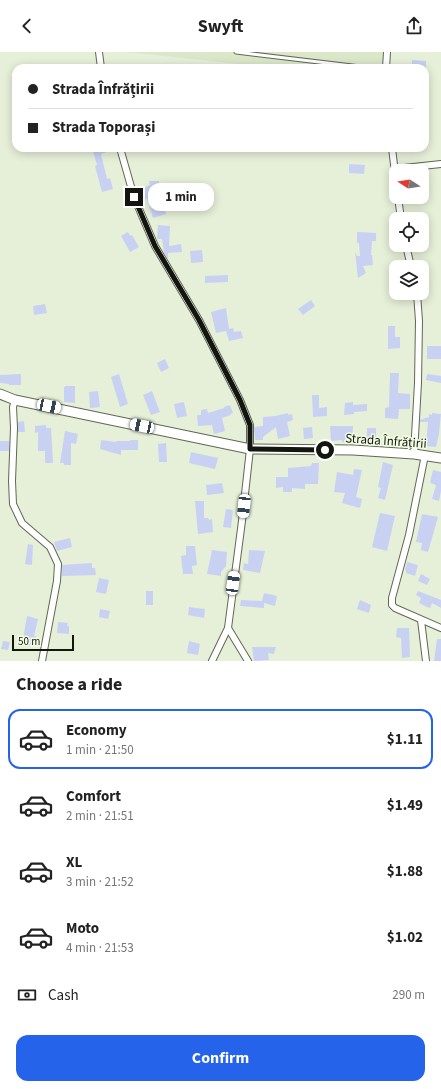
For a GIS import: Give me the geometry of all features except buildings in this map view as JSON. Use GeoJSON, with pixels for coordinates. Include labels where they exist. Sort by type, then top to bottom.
{"type":"FeatureCollection","features":[{"type":"Feature","properties":{"kind":"main road","name":"Strada Înfrățirii"},"geometry":{"type":"LineString","coordinates":[[0,394],[15,400],[250,449],[353,450],[414,454],[441,458]]}},
{"type":"Feature","properties":{"kind":"street"},"geometry":{"type":"LineString","coordinates":[[99,52],[100,64]]}},
{"type":"Feature","properties":{"kind":"street"},"geometry":{"type":"LineString","coordinates":[[386,64],[387,52]]}},
{"type":"Feature","properties":{"kind":"street"},"geometry":{"type":"LineString","coordinates":[[121,152],[134,197],[155,246],[199,320],[240,400],[250,425],[250,449],[228,628],[212,661]]}},
{"type":"Feature","properties":{"kind":"street"},"geometry":{"type":"LineString","coordinates":[[392,152],[394,164]]}},
{"type":"Feature","properties":{"kind":"street"},"geometry":{"type":"LineString","coordinates":[[429,165],[441,164]]}},
{"type":"Feature","properties":{"kind":"street"},"geometry":{"type":"LineString","coordinates":[[414,454],[420,321],[418,300]]}},
{"type":"Feature","properties":{"kind":"street"},"geometry":{"type":"LineString","coordinates":[[15,400],[13,407],[13,504],[22,523],[50,548],[58,564],[57,581],[42,661]]}},
{"type":"Feature","properties":{"kind":"street"},"geometry":{"type":"LineString","coordinates":[[425,455],[409,535],[392,598],[392,605],[395,608],[441,628]]}},
{"type":"Feature","properties":{"kind":"street"},"geometry":{"type":"LineString","coordinates":[[421,620],[426,661]]}},
{"type":"Feature","properties":{"kind":"street"},"geometry":{"type":"LineString","coordinates":[[228,628],[248,661]]}},
{"type":"Feature","properties":{"kind":"lane"},"geometry":{"type":"LineString","coordinates":[[236,52],[336,64]]}},
{"type":"Feature","properties":{"kind":"shaded area"},"geometry":{"type":"Polygon","coordinates":[[[127,52],[389,52],[388,64],[238,64],[127,52]]]}},
{"type":"Feature","properties":{"kind":"route"},"geometry":{"type":"LineString","coordinates":[[134,197],[155,246],[199,320],[240,400],[250,425],[250,449],[325,450]]}}]}
